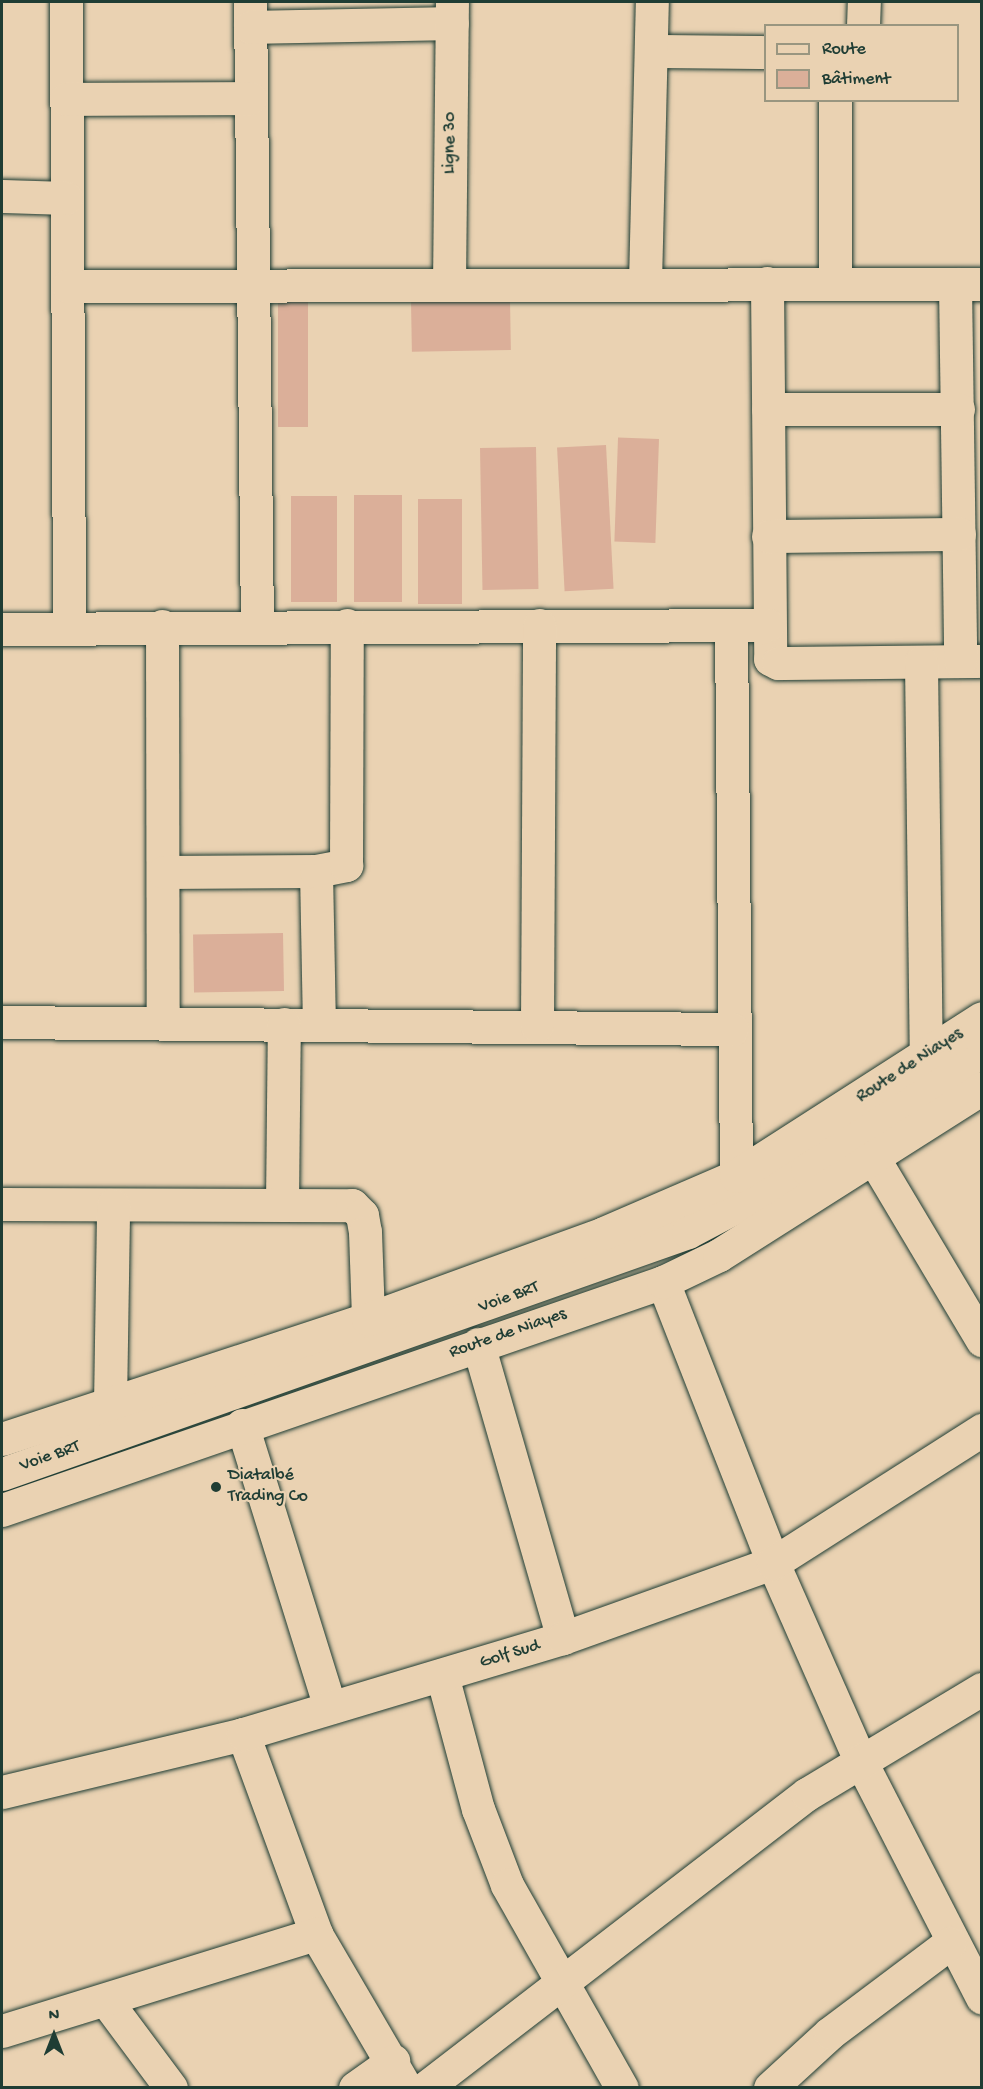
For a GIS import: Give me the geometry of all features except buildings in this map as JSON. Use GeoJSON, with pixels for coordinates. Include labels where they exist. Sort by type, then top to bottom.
{"type":"FeatureCollection","features":[{"type":"Feature","properties":{"kind":"street"},"geometry":{"type":"LineString","coordinates":[[66,2],[69,627]]}},
{"type":"Feature","properties":{"kind":"street"},"geometry":{"type":"LineString","coordinates":[[645,282],[652,2]]}},
{"type":"Feature","properties":{"kind":"street"},"geometry":{"type":"LineString","coordinates":[[863,24],[864,2]]}},
{"type":"Feature","properties":{"kind":"street"},"geometry":{"type":"LineString","coordinates":[[257,626],[249,285],[250,14],[452,12]]}},
{"type":"Feature","properties":{"kind":"street","name":"Ligne 30"},"geometry":{"type":"LineString","coordinates":[[449,284],[452,12]]}},
{"type":"Feature","properties":{"kind":"street"},"geometry":{"type":"LineString","coordinates":[[652,51],[764,52]]}},
{"type":"Feature","properties":{"kind":"street"},"geometry":{"type":"LineString","coordinates":[[66,99],[250,98]]}},
{"type":"Feature","properties":{"kind":"street"},"geometry":{"type":"LineString","coordinates":[[836,102],[836,283]]}},
{"type":"Feature","properties":{"kind":"street"},"geometry":{"type":"LineString","coordinates":[[2,196],[66,198]]}},
{"type":"Feature","properties":{"kind":"street"},"geometry":{"type":"LineString","coordinates":[[68,286],[645,282],[968,284],[958,409],[959,534],[971,661],[778,663],[770,659],[767,283]]}},
{"type":"Feature","properties":{"kind":"street"},"geometry":{"type":"LineString","coordinates":[[768,409],[958,409]]}},
{"type":"Feature","properties":{"kind":"street"},"geometry":{"type":"LineString","coordinates":[[768,536],[959,534]]}},
{"type":"Feature","properties":{"kind":"street"},"geometry":{"type":"LineString","coordinates":[[2,628],[539,624],[731,626],[768,624]]}},
{"type":"Feature","properties":{"kind":"street"},"geometry":{"type":"LineString","coordinates":[[537,1026],[539,624]]}},
{"type":"Feature","properties":{"kind":"street"},"geometry":{"type":"LineString","coordinates":[[164,872],[338,870],[348,856],[347,625]]}},
{"type":"Feature","properties":{"kind":"street"},"geometry":{"type":"LineString","coordinates":[[162,626],[163,1022]]}},
{"type":"Feature","properties":{"kind":"street"},"geometry":{"type":"LineString","coordinates":[[731,626],[732,1029],[735,1176]]}},
{"type":"Feature","properties":{"kind":"street"},"geometry":{"type":"LineString","coordinates":[[921,662],[926,1057]]}},
{"type":"Feature","properties":{"kind":"street"},"geometry":{"type":"LineString","coordinates":[[316,872],[318,1024]]}},
{"type":"Feature","properties":{"kind":"street","name":"Route de Niayes"},"geometry":{"type":"LineString","coordinates":[[2,1439],[368,1319],[603,1233],[735,1176],[926,1057],[981,1018]]}},
{"type":"Feature","properties":{"kind":"street"},"geometry":{"type":"LineString","coordinates":[[2,1022],[732,1029]]}},
{"type":"Feature","properties":{"kind":"street"},"geometry":{"type":"LineString","coordinates":[[282,1203],[284,1024]]}},
{"type":"Feature","properties":{"kind":"street","name":"Voie BRT"},"geometry":{"type":"LineString","coordinates":[[2,1474],[688,1232],[807,1169],[981,1050]]}},
{"type":"Feature","properties":{"kind":"street","name":"Route de Niayes"},"geometry":{"type":"LineString","coordinates":[[2,1510],[242,1425],[663,1282],[720,1255],[874,1159],[981,1088]]}},
{"type":"Feature","properties":{"kind":"street"},"geometry":{"type":"LineString","coordinates":[[874,1159],[981,1340]]}},
{"type":"Feature","properties":{"kind":"street"},"geometry":{"type":"LineString","coordinates":[[2,1204],[352,1205],[362,1215],[368,1319]]}},
{"type":"Feature","properties":{"kind":"street"},"geometry":{"type":"LineString","coordinates":[[110,1405],[112,1205]]}},
{"type":"Feature","properties":{"kind":"street"},"geometry":{"type":"LineString","coordinates":[[663,1282],[772,1563],[860,1760],[950,1943],[981,1997]]}},
{"type":"Feature","properties":{"kind":"street"},"geometry":{"type":"LineString","coordinates":[[478,1344],[563,1638]]}},
{"type":"Feature","properties":{"kind":"street"},"geometry":{"type":"LineString","coordinates":[[242,1425],[330,1707]]}},
{"type":"Feature","properties":{"kind":"street","name":"Golf Sud"},"geometry":{"type":"LineString","coordinates":[[2,1792],[243,1734],[442,1675],[563,1638],[772,1563],[981,1430]]}},
{"type":"Feature","properties":{"kind":"street"},"geometry":{"type":"LineString","coordinates":[[442,1675],[478,1809],[507,1885],[565,1980],[622,2088]]}},
{"type":"Feature","properties":{"kind":"street"},"geometry":{"type":"LineString","coordinates":[[424,2088],[807,1794],[981,1689]]}},
{"type":"Feature","properties":{"kind":"street"},"geometry":{"type":"LineString","coordinates":[[243,1734],[316,1934],[399,2074],[355,2088]]}},
{"type":"Feature","properties":{"kind":"street"},"geometry":{"type":"LineString","coordinates":[[2,2031],[107,2002],[316,1934]]}},
{"type":"Feature","properties":{"kind":"street"},"geometry":{"type":"LineString","coordinates":[[770,2088],[830,2033],[950,1943]]}},
{"type":"Feature","properties":{"kind":"street"},"geometry":{"type":"LineString","coordinates":[[107,2002],[171,2088]]}},
{"type":"Feature","properties":{"kind":"place","name":"Diatalbé Trading Co"},"geometry":{"type":"Point","coordinates":[216,1487]}}]}
